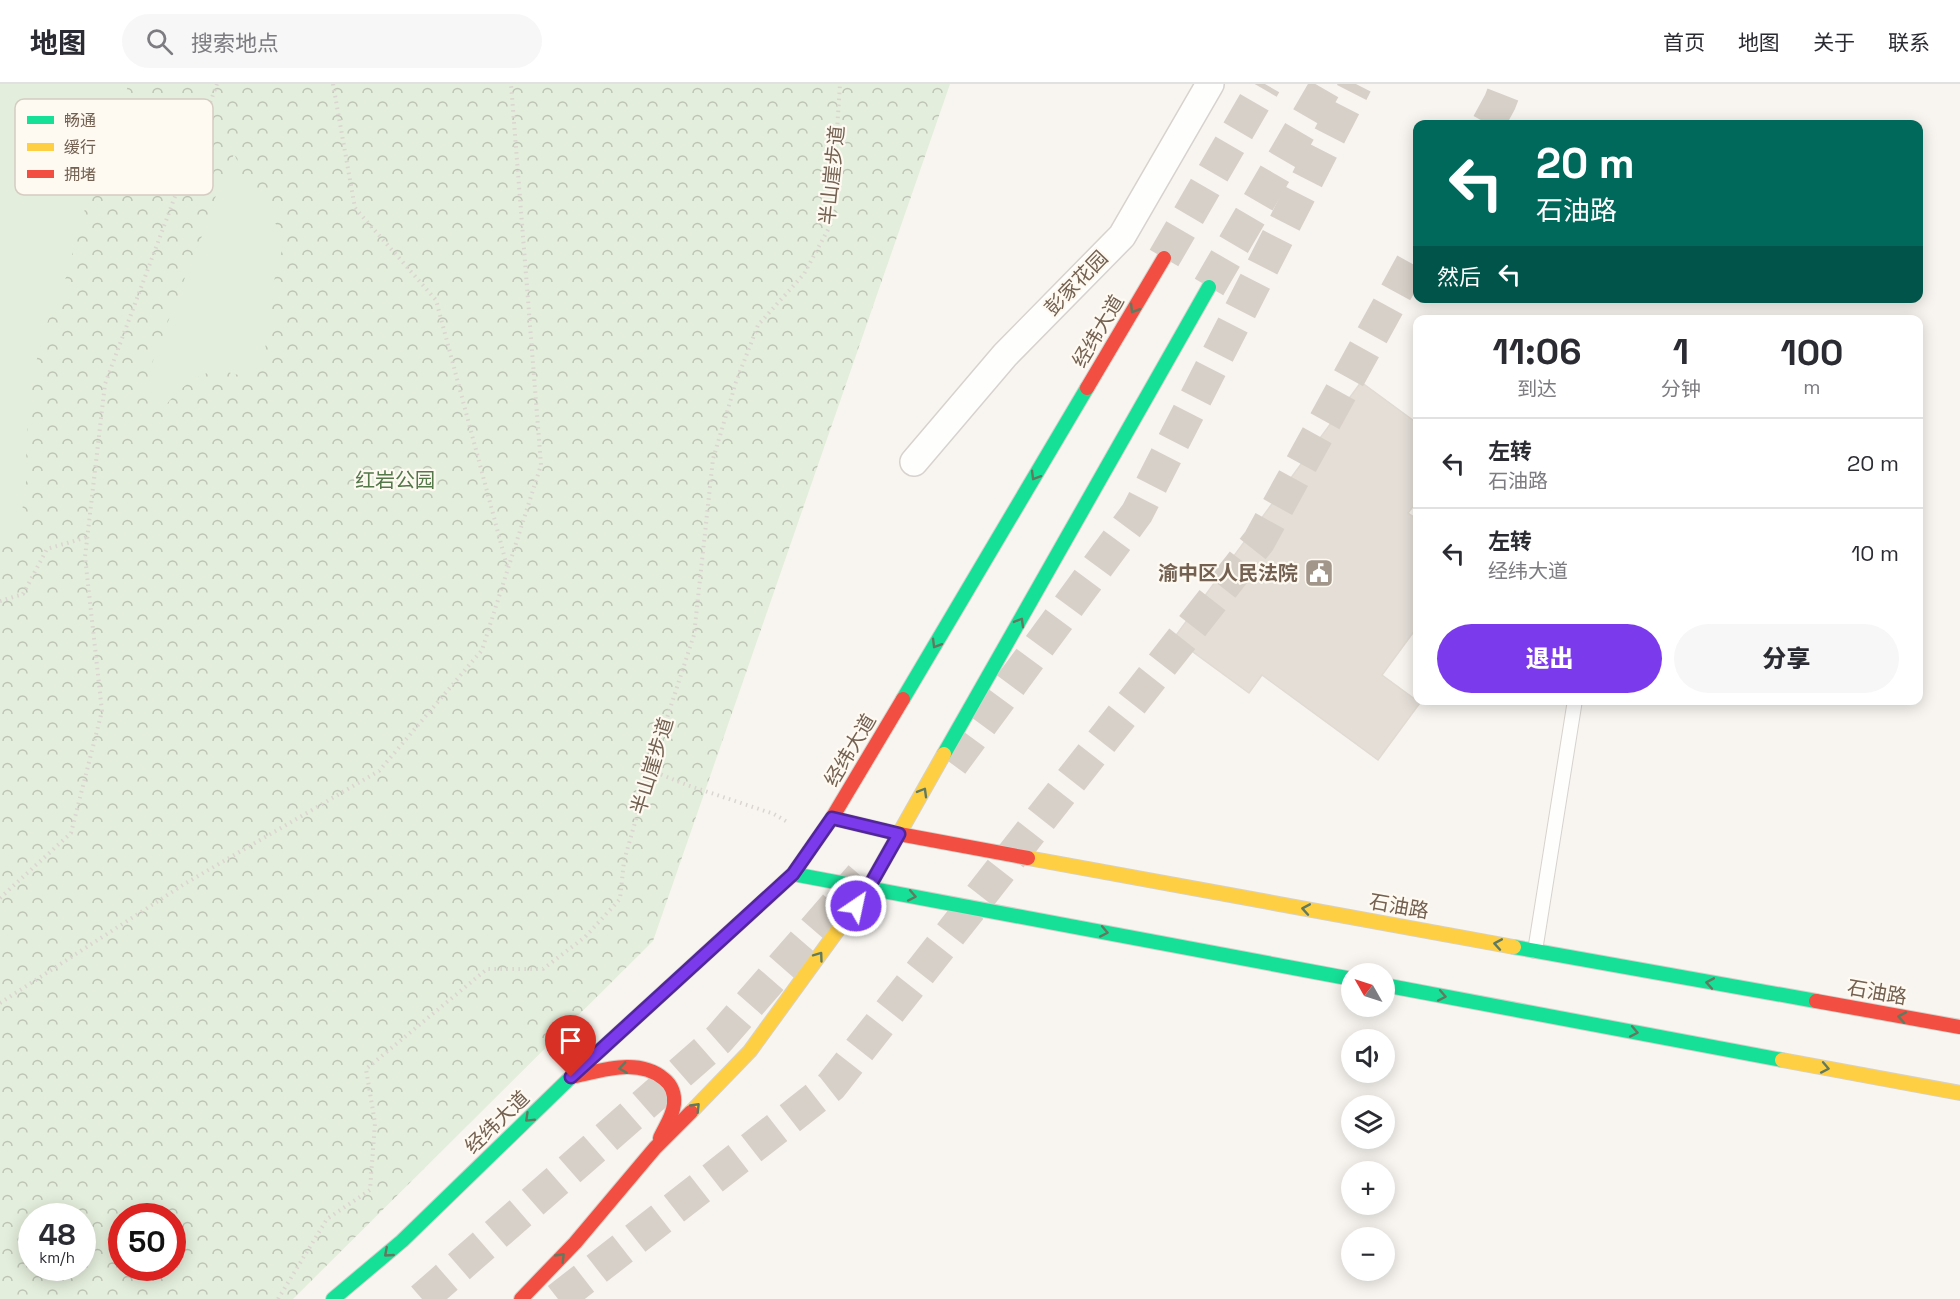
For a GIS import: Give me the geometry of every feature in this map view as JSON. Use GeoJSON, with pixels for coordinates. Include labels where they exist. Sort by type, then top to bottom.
{"type":"FeatureCollection","features":[{"type":"Feature","properties":{"kind":"main road","name":"经纬大道"},"geometry":{"type":"LineString","coordinates":[[333,1299],[402,1241],[571,1077],[793,874],[832,818],[1164,258]]}},
{"type":"Feature","properties":{"kind":"main road"},"geometry":{"type":"LineString","coordinates":[[520,1299],[575,1243],[655,1148],[750,1052],[869,887],[1209,287]]}},
{"type":"Feature","properties":{"kind":"main road","name":"石油路"},"geometry":{"type":"LineString","coordinates":[[832,818],[899,834],[1960,1027]]}},
{"type":"Feature","properties":{"kind":"main road"},"geometry":{"type":"LineString","coordinates":[[793,874],[1341,977]]}},
{"type":"Feature","properties":{"kind":"main road"},"geometry":{"type":"LineString","coordinates":[[1395,987],[1960,1093]]}},
{"type":"Feature","properties":{"kind":"main road"},"geometry":{"type":"LineString","coordinates":[[571,1077],[634,1066],[662,1076],[670,1085],[674,1097],[674,1108],[655,1148]]}},
{"type":"Feature","properties":{"kind":"street","name":"彭家花园"},"geometry":{"type":"LineString","coordinates":[[914,462],[1005,355],[1122,236],[1210,84]]}},
{"type":"Feature","properties":{"kind":"lane"},"geometry":{"type":"LineString","coordinates":[[1536,951],[1574,705]]}},
{"type":"Feature","properties":{"kind":"path"},"geometry":{"type":"LineString","coordinates":[[211,99],[217,84]]}},
{"type":"Feature","properties":{"kind":"path"},"geometry":{"type":"LineString","coordinates":[[333,84],[355,208],[436,300],[508,570]]}},
{"type":"Feature","properties":{"kind":"path"},"geometry":{"type":"LineString","coordinates":[[0,1003],[186,883],[379,771],[482,650],[541,465],[511,84]]}},
{"type":"Feature","properties":{"kind":"path","name":"半山崖步道"},"geometry":{"type":"LineString","coordinates":[[278,1299],[327,1219],[370,1190],[375,1123],[366,1069],[487,969],[543,969],[585,937],[620,899],[624,861],[650,770],[694,636],[712,459],[736,382],[758,325],[804,274],[831,224],[840,84]]}},
{"type":"Feature","properties":{"kind":"path"},"geometry":{"type":"LineString","coordinates":[[0,898],[71,832],[102,711],[85,557],[105,384],[176,195]]}},
{"type":"Feature","properties":{"kind":"path"},"geometry":{"type":"LineString","coordinates":[[0,601],[23,594],[47,549],[87,537]]}},
{"type":"Feature","properties":{"kind":"path"},"geometry":{"type":"LineString","coordinates":[[650,770],[774,814],[819,839]]}},
{"type":"Feature","properties":{"kind":"green space","name":"红岩公园"},"geometry":{"type":"Polygon","coordinates":[[[0,84],[950,84],[653,941],[293,1299],[0,1299],[0,84]]]}},
{"type":"Feature","properties":{"kind":"green space"},"geometry":{"type":"Polygon","coordinates":[[[0,84],[128,84],[125,99],[15,99],[15,195],[93,195],[78,223],[69,270],[47,323],[35,366],[28,419],[27,475],[22,512],[15,534],[0,548],[0,84]]]}},
{"type":"Feature","properties":{"kind":"green space"},"geometry":{"type":"Polygon","coordinates":[[[234,154],[243,178],[267,209],[281,233],[282,250],[274,281],[265,350],[254,373],[238,375],[216,371],[200,376],[179,391],[162,410],[153,401],[148,387],[151,366],[207,224],[217,192],[234,154]]]}},
{"type":"Feature","properties":{"kind":"building","name":"渝中区人民法院"},"geometry":{"type":"Polygon","coordinates":[[[1361,382],[1413,420],[1413,506],[1408,513],[1413,516],[1413,633],[1382,675],[1413,698],[1413,705],[1419,705],[1378,760],[1262,675],[1249,693],[1174,638],[1361,382]]]}},
{"type":"Feature","properties":{"kind":"tunnel"},"geometry":{"type":"LineString","coordinates":[[1164,258],[1265,84]]}},
{"type":"Feature","properties":{"kind":"tunnel"},"geometry":{"type":"LineString","coordinates":[[1209,287],[1327,84]]}},
{"type":"Feature","properties":{"kind":"tunnel"},"geometry":{"type":"LineString","coordinates":[[952,764],[1137,513],[1356,84]]}},
{"type":"Feature","properties":{"kind":"tunnel"},"geometry":{"type":"LineString","coordinates":[[1490,120],[1507,84]]}},
{"type":"Feature","properties":{"kind":"tunnel"},"geometry":{"type":"LineString","coordinates":[[558,1299],[831,1086],[1259,541],[1413,261]]}},
{"type":"Feature","properties":{"kind":"tunnel"},"geometry":{"type":"LineString","coordinates":[[422,1299],[719,1039],[861,876]]}},
{"type":"Feature","properties":{"kind":"traffic: fast"},"geometry":{"type":"LineString","coordinates":[[944,754],[1209,287]]}},
{"type":"Feature","properties":{"kind":"traffic: fast"},"geometry":{"type":"LineString","coordinates":[[903,699],[1087,388]]}},
{"type":"Feature","properties":{"kind":"traffic: fast"},"geometry":{"type":"LineString","coordinates":[[793,874],[1341,977]]}},
{"type":"Feature","properties":{"kind":"traffic: fast"},"geometry":{"type":"LineString","coordinates":[[1514,947],[1816,1001]]}},
{"type":"Feature","properties":{"kind":"traffic: fast"},"geometry":{"type":"LineString","coordinates":[[333,1299],[402,1241],[571,1077],[701,958]]}},
{"type":"Feature","properties":{"kind":"traffic: fast"},"geometry":{"type":"LineString","coordinates":[[1395,987],[1782,1060]]}},
{"type":"Feature","properties":{"kind":"traffic: slow"},"geometry":{"type":"LineString","coordinates":[[691,1112],[750,1051],[869,887],[944,754]]}},
{"type":"Feature","properties":{"kind":"traffic: slow"},"geometry":{"type":"LineString","coordinates":[[1028,858],[1514,947]]}},
{"type":"Feature","properties":{"kind":"traffic: slow"},"geometry":{"type":"LineString","coordinates":[[1782,1060],[1960,1093]]}},
{"type":"Feature","properties":{"kind":"traffic: jam"},"geometry":{"type":"LineString","coordinates":[[1087,388],[1164,258]]}},
{"type":"Feature","properties":{"kind":"traffic: jam"},"geometry":{"type":"LineString","coordinates":[[701,958],[793,874],[832,818],[903,699]]}},
{"type":"Feature","properties":{"kind":"traffic: jam"},"geometry":{"type":"LineString","coordinates":[[832,818],[899,834],[1028,858]]}},
{"type":"Feature","properties":{"kind":"traffic: jam"},"geometry":{"type":"LineString","coordinates":[[1816,1001],[1960,1027]]}},
{"type":"Feature","properties":{"kind":"traffic: jam"},"geometry":{"type":"LineString","coordinates":[[571,1077],[607,1069],[631,1067],[654,1072],[669,1084],[674,1097],[670,1117],[660,1138]]}},
{"type":"Feature","properties":{"kind":"traffic: jam"},"geometry":{"type":"LineString","coordinates":[[521,1299],[575,1243],[655,1148],[691,1112]]}},
{"type":"Feature","properties":{"kind":"place","name":"渝中区人民法院"},"geometry":{"type":"Point","coordinates":[1319,573]}},
{"type":"Feature","properties":{"kind":"route"},"geometry":{"type":"LineString","coordinates":[[571,1077],[793,874],[832,818],[899,834],[856,906]]}}]}
